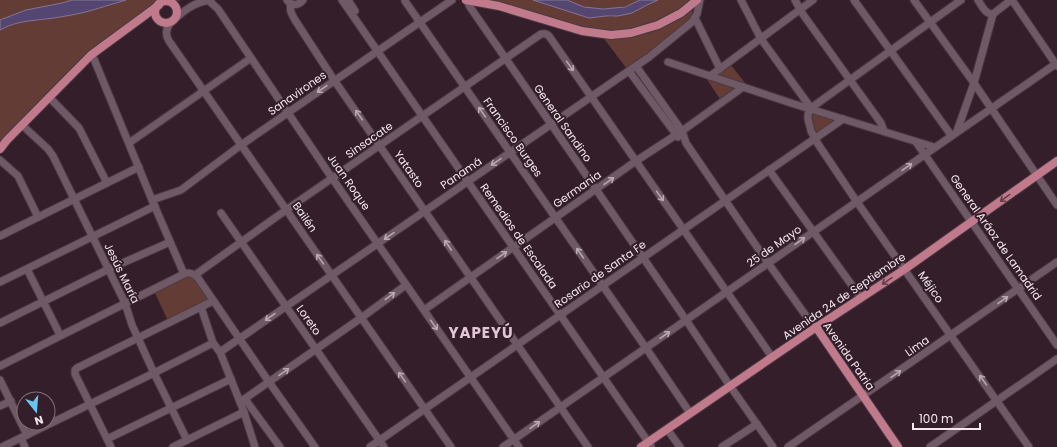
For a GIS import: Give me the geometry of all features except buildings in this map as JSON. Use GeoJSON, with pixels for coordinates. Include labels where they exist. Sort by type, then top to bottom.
{"type":"FeatureCollection","features":[{"type":"Feature","properties":{"kind":"main road"},"geometry":{"type":"LineString","coordinates":[[467,0],[500,6],[582,31],[611,36],[631,33],[658,26],[681,13],[699,0]]}},
{"type":"Feature","properties":{"kind":"main road"},"geometry":{"type":"LineString","coordinates":[[0,149],[49,96],[91,55],[165,2],[171,2],[178,11],[173,21],[163,23],[157,18],[155,11],[165,2]]}},
{"type":"Feature","properties":{"kind":"main road","name":"Avenida 24 de Septiembre"},"geometry":{"type":"LineString","coordinates":[[647,446],[905,269],[1057,161]]}},
{"type":"Feature","properties":{"kind":"main road","name":"Avenida 24 de Septiembre"},"geometry":{"type":"LineString","coordinates":[[669,431],[690,413],[731,388],[772,357],[814,332]]}},
{"type":"Feature","properties":{"kind":"main road","name":"Avenida Patria"},"geometry":{"type":"LineString","coordinates":[[814,332],[898,447]]}},
{"type":"Feature","properties":{"kind":"main road","name":"Avenida Patria"},"geometry":{"type":"LineString","coordinates":[[862,397],[893,447]]}},
{"type":"Feature","properties":{"kind":"street","name":"Juan Roque"},"geometry":{"type":"LineString","coordinates":[[208,0],[218,9],[332,178],[519,447]]}},
{"type":"Feature","properties":{"kind":"street"},"geometry":{"type":"LineString","coordinates":[[173,21],[184,11],[199,2],[218,0]]}},
{"type":"Feature","properties":{"kind":"street"},"geometry":{"type":"LineString","coordinates":[[287,2],[296,5],[303,0]]}},
{"type":"Feature","properties":{"kind":"street","name":"Remedios de Escalada"},"geometry":{"type":"LineString","coordinates":[[337,0],[366,42],[378,51]]}},
{"type":"Feature","properties":{"kind":"street","name":"Remedios de Escalada"},"geometry":{"type":"LineString","coordinates":[[342,0],[604,377],[647,446]]}},
{"type":"Feature","properties":{"kind":"street","name":"Remedios de Escalada"},"geometry":{"type":"LineString","coordinates":[[348,0],[374,41],[378,51]]}},
{"type":"Feature","properties":{"kind":"street","name":"Sanavirones"},"geometry":{"type":"LineString","coordinates":[[0,282],[92,237],[153,203],[181,190],[241,145],[452,0]]}},
{"type":"Feature","properties":{"kind":"street","name":"General Sandino"},"geometry":{"type":"LineString","coordinates":[[467,0],[470,7],[505,59],[773,447]]}},
{"type":"Feature","properties":{"kind":"street"},"geometry":{"type":"LineString","coordinates":[[699,0],[695,18],[720,69]]}},
{"type":"Feature","properties":{"kind":"street"},"geometry":{"type":"LineString","coordinates":[[741,0],[761,39],[811,108]]}},
{"type":"Feature","properties":{"kind":"street"},"geometry":{"type":"LineString","coordinates":[[795,0],[800,10],[881,123],[884,131]]}},
{"type":"Feature","properties":{"kind":"street"},"geometry":{"type":"LineString","coordinates":[[710,76],[813,0]]}},
{"type":"Feature","properties":{"kind":"street"},"geometry":{"type":"LineString","coordinates":[[854,0],[954,133]]}},
{"type":"Feature","properties":{"kind":"street"},"geometry":{"type":"LineString","coordinates":[[914,0],[974,83],[1057,205]]}},
{"type":"Feature","properties":{"kind":"street"},"geometry":{"type":"LineString","coordinates":[[811,108],[961,0]]}},
{"type":"Feature","properties":{"kind":"street"},"geometry":{"type":"LineString","coordinates":[[978,0],[986,12],[989,14],[994,14]]}},
{"type":"Feature","properties":{"kind":"street"},"geometry":{"type":"LineString","coordinates":[[954,133],[974,83],[994,14],[1001,3],[1012,0],[1056,64]]}},
{"type":"Feature","properties":{"kind":"street","name":"Francisco Burges"},"geometry":{"type":"LineString","coordinates":[[405,1],[603,285],[690,413]]}},
{"type":"Feature","properties":{"kind":"street","name":"Yatasto"},"geometry":{"type":"LineString","coordinates":[[287,2],[295,20],[334,80],[588,447]]}},
{"type":"Feature","properties":{"kind":"street","name":"Panamá"},"geometry":{"type":"LineString","coordinates":[[220,352],[649,57],[688,26],[695,18]]}},
{"type":"Feature","properties":{"kind":"street","name":"Bailén"},"geometry":{"type":"LineString","coordinates":[[173,21],[167,30],[167,38],[451,447]]}},
{"type":"Feature","properties":{"kind":"street","name":"Sinsacate"},"geometry":{"type":"LineString","coordinates":[[195,275],[286,210],[541,34],[547,34],[591,97]]}},
{"type":"Feature","properties":{"kind":"street"},"geometry":{"type":"LineString","coordinates":[[91,55],[94,58],[153,203],[184,274]]}},
{"type":"Feature","properties":{"kind":"street"},"geometry":{"type":"LineString","coordinates":[[129,143],[251,58]]}},
{"type":"Feature","properties":{"kind":"street"},"geometry":{"type":"LineString","coordinates":[[668,62],[934,147]]}},
{"type":"Feature","properties":{"kind":"street","name":"25 de Mayo"},"geometry":{"type":"LineString","coordinates":[[503,447],[814,232],[990,108],[1056,64]]}},
{"type":"Feature","properties":{"kind":"street"},"geometry":{"type":"LineString","coordinates":[[636,66],[679,133]]}},
{"type":"Feature","properties":{"kind":"street"},"geometry":{"type":"LineString","coordinates":[[629,71],[679,133]]}},
{"type":"Feature","properties":{"kind":"street","name":"Germania"},"geometry":{"type":"LineString","coordinates":[[424,310],[743,87]]}},
{"type":"Feature","properties":{"kind":"street"},"geometry":{"type":"LineString","coordinates":[[49,96],[79,128],[107,183]]}},
{"type":"Feature","properties":{"kind":"street"},"geometry":{"type":"LineString","coordinates":[[591,97],[772,357]]}},
{"type":"Feature","properties":{"kind":"street","name":"Méjico"},"geometry":{"type":"LineString","coordinates":[[811,108],[808,114],[808,120],[814,138],[857,202],[1029,447]]}},
{"type":"Feature","properties":{"kind":"street","name":"Rosario de Santa Fe"},"geometry":{"type":"LineString","coordinates":[[370,447],[843,119]]}},
{"type":"Feature","properties":{"kind":"street","name":"Jesús María"},"geometry":{"type":"LineString","coordinates":[[22,125],[51,152],[125,303],[132,325],[187,440]]}},
{"type":"Feature","properties":{"kind":"street","name":"Avenida Patria"},"geometry":{"type":"LineString","coordinates":[[679,133],[809,320],[814,332]]}},
{"type":"Feature","properties":{"kind":"street","name":"General Aráoz de Lamadrid"},"geometry":{"type":"LineString","coordinates":[[916,142],[1057,345]]}},
{"type":"Feature","properties":{"kind":"street"},"geometry":{"type":"LineString","coordinates":[[0,160],[18,176],[38,217]]}},
{"type":"Feature","properties":{"kind":"street"},"geometry":{"type":"LineString","coordinates":[[0,236],[139,167]]}},
{"type":"Feature","properties":{"kind":"street"},"geometry":{"type":"LineString","coordinates":[[769,170],[861,298]]}},
{"type":"Feature","properties":{"kind":"street","name":"Loreto"},"geometry":{"type":"LineString","coordinates":[[221,213],[384,447]]}},
{"type":"Feature","properties":{"kind":"street"},"geometry":{"type":"LineString","coordinates":[[0,323],[170,242]]}},
{"type":"Feature","properties":{"kind":"street","name":"Lima"},"geometry":{"type":"LineString","coordinates":[[788,447],[1057,262]]}},
{"type":"Feature","properties":{"kind":"street"},"geometry":{"type":"LineString","coordinates":[[27,269],[60,335]]}},
{"type":"Feature","properties":{"kind":"street"},"geometry":{"type":"LineString","coordinates":[[0,366],[190,272],[195,275],[315,447]]}},
{"type":"Feature","properties":{"kind":"street"},"geometry":{"type":"LineString","coordinates":[[243,400],[406,285]]}},
{"type":"Feature","properties":{"kind":"street"},"geometry":{"type":"LineString","coordinates":[[111,447],[89,404],[75,374],[75,370],[213,301]]}},
{"type":"Feature","properties":{"kind":"street"},"geometry":{"type":"LineString","coordinates":[[201,307],[212,343],[220,352],[231,379],[243,400],[278,446]]}},
{"type":"Feature","properties":{"kind":"street"},"geometry":{"type":"LineString","coordinates":[[2,447],[212,343]]}},
{"type":"Feature","properties":{"kind":"street"},"geometry":{"type":"LineString","coordinates":[[930,447],[1057,359]]}},
{"type":"Feature","properties":{"kind":"street"},"geometry":{"type":"LineString","coordinates":[[107,439],[231,379]]}},
{"type":"Feature","properties":{"kind":"street"},"geometry":{"type":"LineString","coordinates":[[0,380],[24,436],[25,447]]}},
{"type":"Feature","properties":{"kind":"street"},"geometry":{"type":"LineString","coordinates":[[243,400],[244,412],[255,447]]}},
{"type":"Feature","properties":{"kind":"street"},"geometry":{"type":"LineString","coordinates":[[0,406],[10,401]]}},
{"type":"Feature","properties":{"kind":"street"},"geometry":{"type":"LineString","coordinates":[[173,447],[244,412]]}},
{"type":"Feature","properties":{"kind":"street"},"geometry":{"type":"LineString","coordinates":[[722,447],[756,424]]}},
{"type":"Feature","properties":{"kind":"street"},"geometry":{"type":"LineString","coordinates":[[669,431],[680,447]]}},
{"type":"Feature","properties":{"kind":"shaded area"},"geometry":{"type":"Polygon","coordinates":[[[0,0],[72,0],[26,10],[0,20],[0,0]]]}},
{"type":"Feature","properties":{"kind":"shaded area"},"geometry":{"type":"Polygon","coordinates":[[[72,0],[126,0],[78,14],[22,22],[7,26],[0,30],[0,20],[26,10],[72,0]]]}},
{"type":"Feature","properties":{"kind":"shaded area"},"geometry":{"type":"Polygon","coordinates":[[[126,0],[182,0],[169,3],[167,1],[159,5],[91,55],[0,149],[0,30],[7,26],[22,22],[78,14],[126,0]]]}},
{"type":"Feature","properties":{"kind":"shaded area"},"geometry":{"type":"Polygon","coordinates":[[[466,0],[533,0],[589,18],[606,16],[611,17],[658,0],[697,0],[670,19],[611,35],[466,0]]]}},
{"type":"Feature","properties":{"kind":"shaded area"},"geometry":{"type":"Polygon","coordinates":[[[533,0],[567,0],[584,7],[603,9],[625,7],[640,0],[658,0],[632,13],[618,16],[589,18],[533,0]]]}},
{"type":"Feature","properties":{"kind":"shaded area"},"geometry":{"type":"Polygon","coordinates":[[[567,0],[640,0],[623,7],[604,9],[575,4],[567,0]]]}},
{"type":"Feature","properties":{"kind":"shaded area"},"geometry":{"type":"Polygon","coordinates":[[[689,10],[693,12],[693,15],[689,22],[627,69],[602,36],[611,37],[689,10]]]}},
{"type":"Feature","properties":{"kind":"shaded area"},"geometry":{"type":"Polygon","coordinates":[[[731,65],[745,83],[716,76],[731,65]]]}},
{"type":"Feature","properties":{"kind":"shaded area"},"geometry":{"type":"Polygon","coordinates":[[[706,78],[737,87],[720,99],[706,78]]]}},
{"type":"Feature","properties":{"kind":"shaded area"},"geometry":{"type":"Polygon","coordinates":[[[811,112],[837,120],[818,133],[812,124],[811,112]]]}},
{"type":"Feature","properties":{"kind":"shaded area"},"geometry":{"type":"Polygon","coordinates":[[[188,276],[196,278],[209,299],[168,321],[155,293],[188,276]]]}},
{"type":"Feature","properties":{"kind":"district","name":"YAPEYÚ"},"geometry":{"type":"Point","coordinates":[481,332]}}]}
